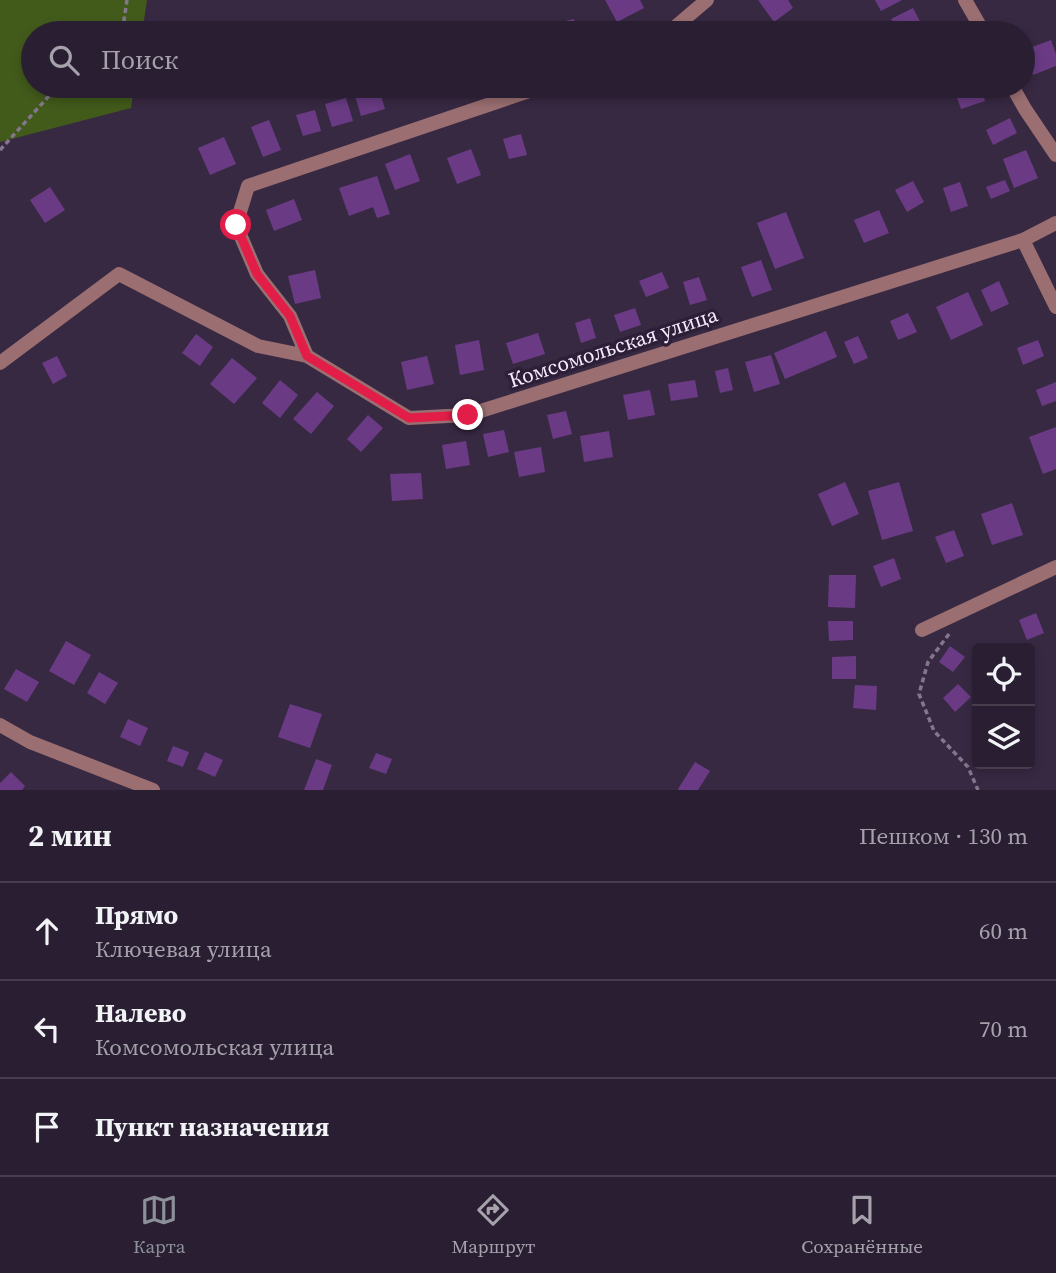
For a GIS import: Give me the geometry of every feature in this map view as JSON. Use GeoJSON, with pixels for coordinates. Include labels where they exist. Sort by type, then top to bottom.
{"type":"FeatureCollection","features":[{"type":"Feature","properties":{"kind":"street"},"geometry":{"type":"LineString","coordinates":[[682,21],[707,0]]}},
{"type":"Feature","properties":{"kind":"street"},"geometry":{"type":"LineString","coordinates":[[965,0],[977,21]]}},
{"type":"Feature","properties":{"kind":"street"},"geometry":{"type":"LineString","coordinates":[[307,356],[290,316],[257,274],[236,225],[248,186],[508,98]]}},
{"type":"Feature","properties":{"kind":"street"},"geometry":{"type":"LineString","coordinates":[[1019,98],[1056,155]]}},
{"type":"Feature","properties":{"kind":"street","name":"Комсомольская улица"},"geometry":{"type":"LineString","coordinates":[[0,363],[119,274],[258,346],[307,356],[409,418],[468,415],[1023,240],[1056,223]]}},
{"type":"Feature","properties":{"kind":"street"},"geometry":{"type":"LineString","coordinates":[[1023,240],[1056,307]]}},
{"type":"Feature","properties":{"kind":"street"},"geometry":{"type":"LineString","coordinates":[[922,629],[1056,567]]}},
{"type":"Feature","properties":{"kind":"street"},"geometry":{"type":"LineString","coordinates":[[0,725],[30,742],[153,790]]}},
{"type":"Feature","properties":{"kind":"path"},"geometry":{"type":"LineString","coordinates":[[123,21],[127,0]]}},
{"type":"Feature","properties":{"kind":"path"},"geometry":{"type":"LineString","coordinates":[[0,150],[47,98]]}},
{"type":"Feature","properties":{"kind":"path"},"geometry":{"type":"LineString","coordinates":[[929,662],[919,694],[934,731],[968,767],[978,790]]}},
{"type":"Feature","properties":{"kind":"green space"},"geometry":{"type":"Polygon","coordinates":[[[0,0],[147,0],[144,21],[21,21],[21,98],[132,98],[131,108],[0,142],[0,0]]]}},
{"type":"Feature","properties":{"kind":"building"},"geometry":{"type":"Polygon","coordinates":[[[605,0],[640,0],[644,8],[616,21],[605,0]]]}},
{"type":"Feature","properties":{"kind":"building"},"geometry":{"type":"Polygon","coordinates":[[[758,0],[788,0],[793,8],[773,21],[758,0]]]}},
{"type":"Feature","properties":{"kind":"building"},"geometry":{"type":"Polygon","coordinates":[[[875,0],[902,0],[881,11],[875,0]]]}},
{"type":"Feature","properties":{"kind":"building"},"geometry":{"type":"Polygon","coordinates":[[[913,8],[920,21],[892,21],[891,19],[913,8]]]}},
{"type":"Feature","properties":{"kind":"building"},"geometry":{"type":"Polygon","coordinates":[[[1051,40],[1056,54],[1056,66],[1035,74],[1035,46],[1051,40]]]}},
{"type":"Feature","properties":{"kind":"building"},"geometry":{"type":"Polygon","coordinates":[[[346,98],[353,121],[332,127],[325,104],[346,98]]]}},
{"type":"Feature","properties":{"kind":"building"},"geometry":{"type":"Polygon","coordinates":[[[356,98],[382,98],[385,109],[361,116],[356,98]]]}},
{"type":"Feature","properties":{"kind":"building"},"geometry":{"type":"Polygon","coordinates":[[[957,98],[984,98],[985,101],[961,109],[957,98]]]}},
{"type":"Feature","properties":{"kind":"building"},"geometry":{"type":"Polygon","coordinates":[[[315,110],[321,131],[303,136],[296,115],[315,110]]]}},
{"type":"Feature","properties":{"kind":"building"},"geometry":{"type":"Polygon","coordinates":[[[1010,118],[1017,133],[993,145],[986,130],[1010,118]]]}},
{"type":"Feature","properties":{"kind":"building"},"geometry":{"type":"Polygon","coordinates":[[[269,120],[281,150],[263,157],[251,127],[269,120]]]}},
{"type":"Feature","properties":{"kind":"building"},"geometry":{"type":"Polygon","coordinates":[[[521,134],[527,155],[509,159],[503,139],[521,134]]]}},
{"type":"Feature","properties":{"kind":"building"},"geometry":{"type":"Polygon","coordinates":[[[224,137],[236,164],[210,175],[198,148],[224,137]]]}},
{"type":"Feature","properties":{"kind":"building"},"geometry":{"type":"Polygon","coordinates":[[[471,149],[481,175],[457,184],[447,158],[471,149]]]}},
{"type":"Feature","properties":{"kind":"building"},"geometry":{"type":"Polygon","coordinates":[[[1026,150],[1038,178],[1014,188],[1003,159],[1026,150]]]}},
{"type":"Feature","properties":{"kind":"building"},"geometry":{"type":"Polygon","coordinates":[[[410,154],[420,181],[395,190],[385,164],[410,154]]]}},
{"type":"Feature","properties":{"kind":"building"},"geometry":{"type":"Polygon","coordinates":[[[377,176],[390,214],[377,218],[373,207],[349,216],[339,188],[377,176]]]}},
{"type":"Feature","properties":{"kind":"building"},"geometry":{"type":"Polygon","coordinates":[[[1005,180],[1010,191],[991,199],[986,187],[1005,180]]]}},
{"type":"Feature","properties":{"kind":"building"},"geometry":{"type":"Polygon","coordinates":[[[913,181],[924,202],[907,212],[895,190],[913,181]]]}},
{"type":"Feature","properties":{"kind":"building"},"geometry":{"type":"Polygon","coordinates":[[[960,182],[968,206],[951,212],[943,188],[960,182]]]}},
{"type":"Feature","properties":{"kind":"building"},"geometry":{"type":"Polygon","coordinates":[[[50,187],[65,210],[45,223],[30,200],[50,187]]]}},
{"type":"Feature","properties":{"kind":"building"},"geometry":{"type":"Polygon","coordinates":[[[294,199],[302,220],[274,231],[266,210],[294,199]]]}},
{"type":"Feature","properties":{"kind":"building"},"geometry":{"type":"Polygon","coordinates":[[[879,210],[889,233],[864,243],[854,220],[879,210]]]}},
{"type":"Feature","properties":{"kind":"building"},"geometry":{"type":"Polygon","coordinates":[[[786,212],[804,258],[775,269],[757,223],[786,212]]]}},
{"type":"Feature","properties":{"kind":"building"},"geometry":{"type":"Polygon","coordinates":[[[761,260],[772,290],[752,297],[741,267],[761,260]]]}},
{"type":"Feature","properties":{"kind":"building"},"geometry":{"type":"Polygon","coordinates":[[[315,270],[321,298],[295,304],[288,276],[315,270]]]}},
{"type":"Feature","properties":{"kind":"building"},"geometry":{"type":"Polygon","coordinates":[[[662,272],[669,288],[646,297],[639,281],[662,272]]]}},
{"type":"Feature","properties":{"kind":"building"},"geometry":{"type":"Polygon","coordinates":[[[699,277],[707,300],[690,305],[683,282],[699,277]]]}},
{"type":"Feature","properties":{"kind":"building"},"geometry":{"type":"Polygon","coordinates":[[[999,281],[1009,304],[991,312],[981,290],[999,281]]]}},
{"type":"Feature","properties":{"kind":"building"},"geometry":{"type":"Polygon","coordinates":[[[968,292],[983,325],[951,340],[936,307],[968,292]]]}},
{"type":"Feature","properties":{"kind":"building"},"geometry":{"type":"Polygon","coordinates":[[[635,308],[641,325],[620,332],[614,315],[635,308]]]}},
{"type":"Feature","properties":{"kind":"building"},"geometry":{"type":"Polygon","coordinates":[[[908,313],[917,332],[898,340],[890,321],[908,313]]]}},
{"type":"Feature","properties":{"kind":"building"},"geometry":{"type":"Polygon","coordinates":[[[590,318],[596,338],[581,343],[575,323],[590,318]]]}},
{"type":"Feature","properties":{"kind":"building"},"geometry":{"type":"Polygon","coordinates":[[[826,331],[837,357],[785,379],[774,353],[826,331]]]}},
{"type":"Feature","properties":{"kind":"building"},"geometry":{"type":"Polygon","coordinates":[[[538,333],[545,354],[513,364],[506,343],[538,333]]]}},
{"type":"Feature","properties":{"kind":"building"},"geometry":{"type":"Polygon","coordinates":[[[196,334],[213,347],[200,366],[182,353],[196,334]]]}},
{"type":"Feature","properties":{"kind":"building"},"geometry":{"type":"Polygon","coordinates":[[[858,336],[868,358],[854,364],[844,342],[858,336]]]}},
{"type":"Feature","properties":{"kind":"building"},"geometry":{"type":"Polygon","coordinates":[[[479,340],[484,370],[460,375],[455,345],[479,340]]]}},
{"type":"Feature","properties":{"kind":"building"},"geometry":{"type":"Polygon","coordinates":[[[1038,340],[1044,356],[1023,365],[1017,348],[1038,340]]]}},
{"type":"Feature","properties":{"kind":"building"},"geometry":{"type":"Polygon","coordinates":[[[771,355],[780,384],[754,392],[745,362],[771,355]]]}},
{"type":"Feature","properties":{"kind":"building"},"geometry":{"type":"Polygon","coordinates":[[[57,356],[67,376],[53,384],[42,363],[57,356]]]}},
{"type":"Feature","properties":{"kind":"building"},"geometry":{"type":"Polygon","coordinates":[[[427,356],[434,384],[407,390],[401,362],[427,356]]]}},
{"type":"Feature","properties":{"kind":"building"},"geometry":{"type":"Polygon","coordinates":[[[232,358],[257,378],[234,404],[210,384],[232,358]]]}},
{"type":"Feature","properties":{"kind":"building"},"geometry":{"type":"Polygon","coordinates":[[[728,368],[733,390],[720,393],[715,371],[728,368]]]}},
{"type":"Feature","properties":{"kind":"building"},"geometry":{"type":"Polygon","coordinates":[[[280,380],[298,395],[280,418],[262,403],[280,380]]]}},
{"type":"Feature","properties":{"kind":"building"},"geometry":{"type":"Polygon","coordinates":[[[695,380],[698,397],[671,401],[668,384],[695,380]]]}},
{"type":"Feature","properties":{"kind":"building"},"geometry":{"type":"Polygon","coordinates":[[[1056,382],[1056,401],[1042,406],[1036,390],[1056,382]]]}},
{"type":"Feature","properties":{"kind":"building"},"geometry":{"type":"Polygon","coordinates":[[[650,390],[655,415],[628,420],[623,395],[650,390]]]}},
{"type":"Feature","properties":{"kind":"building"},"geometry":{"type":"Polygon","coordinates":[[[317,392],[334,406],[311,434],[293,419],[317,392]]]}},
{"type":"Feature","properties":{"kind":"building"},"geometry":{"type":"Polygon","coordinates":[[[566,411],[572,434],[553,439],[547,415],[566,411]]]}},
{"type":"Feature","properties":{"kind":"building"},"geometry":{"type":"Polygon","coordinates":[[[368,415],[383,428],[361,452],[347,439],[368,415]]]}},
{"type":"Feature","properties":{"kind":"building"},"geometry":{"type":"Polygon","coordinates":[[[1056,427],[1056,469],[1043,474],[1029,437],[1056,427]]]}},
{"type":"Feature","properties":{"kind":"building"},"geometry":{"type":"Polygon","coordinates":[[[504,430],[509,452],[488,457],[483,434],[504,430]]]}},
{"type":"Feature","properties":{"kind":"building"},"geometry":{"type":"Polygon","coordinates":[[[609,431],[613,457],[584,462],[580,436],[609,431]]]}},
{"type":"Feature","properties":{"kind":"building"},"geometry":{"type":"Polygon","coordinates":[[[466,441],[470,465],[446,469],[442,445],[466,441]]]}},
{"type":"Feature","properties":{"kind":"building"},"geometry":{"type":"Polygon","coordinates":[[[541,447],[545,472],[519,477],[514,452],[541,447]]]}},
{"type":"Feature","properties":{"kind":"building"},"geometry":{"type":"Polygon","coordinates":[[[421,473],[423,499],[392,501],[390,474],[421,473]]]}},
{"type":"Feature","properties":{"kind":"building"},"geometry":{"type":"Polygon","coordinates":[[[845,482],[859,514],[832,526],[818,494],[845,482]]]}},
{"type":"Feature","properties":{"kind":"building"},"geometry":{"type":"Polygon","coordinates":[[[899,482],[913,531],[882,540],[868,491],[899,482]]]}},
{"type":"Feature","properties":{"kind":"building"},"geometry":{"type":"Polygon","coordinates":[[[1012,503],[1023,535],[992,545],[981,514],[1012,503]]]}},
{"type":"Feature","properties":{"kind":"building"},"geometry":{"type":"Polygon","coordinates":[[[954,530],[964,556],[946,563],[935,537],[954,530]]]}},
{"type":"Feature","properties":{"kind":"building"},"geometry":{"type":"Polygon","coordinates":[[[894,558],[901,579],[881,587],[873,566],[894,558]]]}},
{"type":"Feature","properties":{"kind":"building"},"geometry":{"type":"Polygon","coordinates":[[[829,575],[856,575],[855,608],[828,607],[829,575]]]}},
{"type":"Feature","properties":{"kind":"building"},"geometry":{"type":"Polygon","coordinates":[[[1036,613],[1044,633],[1027,640],[1019,620],[1036,613]]]}},
{"type":"Feature","properties":{"kind":"building"},"geometry":{"type":"Polygon","coordinates":[[[828,621],[853,621],[853,640],[829,641],[828,621]]]}},
{"type":"Feature","properties":{"kind":"building"},"geometry":{"type":"Polygon","coordinates":[[[66,641],[91,655],[74,685],[49,671],[66,641]]]}},
{"type":"Feature","properties":{"kind":"building"},"geometry":{"type":"Polygon","coordinates":[[[950,646],[965,657],[953,672],[939,662],[950,646]]]}},
{"type":"Feature","properties":{"kind":"building"},"geometry":{"type":"Polygon","coordinates":[[[856,656],[856,679],[832,679],[832,657],[856,656]]]}},
{"type":"Feature","properties":{"kind":"building"},"geometry":{"type":"Polygon","coordinates":[[[16,669],[39,682],[27,702],[4,689],[16,669]]]}},
{"type":"Feature","properties":{"kind":"building"},"geometry":{"type":"Polygon","coordinates":[[[99,672],[118,683],[105,704],[87,693],[99,672]]]}},
{"type":"Feature","properties":{"kind":"building"},"geometry":{"type":"Polygon","coordinates":[[[958,684],[971,697],[955,712],[943,698],[958,684]]]}},
{"type":"Feature","properties":{"kind":"building"},"geometry":{"type":"Polygon","coordinates":[[[855,685],[877,686],[876,710],[853,708],[855,685]]]}},
{"type":"Feature","properties":{"kind":"building"},"geometry":{"type":"Polygon","coordinates":[[[290,704],[322,714],[310,748],[278,737],[290,704]]]}},
{"type":"Feature","properties":{"kind":"building"},"geometry":{"type":"Polygon","coordinates":[[[128,719],[148,728],[140,746],[120,737],[128,719]]]}},
{"type":"Feature","properties":{"kind":"building"},"geometry":{"type":"Polygon","coordinates":[[[173,746],[189,752],[183,767],[167,761],[173,746]]]}},
{"type":"Feature","properties":{"kind":"building"},"geometry":{"type":"Polygon","coordinates":[[[205,752],[223,760],[215,777],[197,769],[205,752]]]}},
{"type":"Feature","properties":{"kind":"building"},"geometry":{"type":"Polygon","coordinates":[[[376,753],[392,759],[386,774],[369,768],[376,753]]]}},
{"type":"Feature","properties":{"kind":"building"},"geometry":{"type":"Polygon","coordinates":[[[316,759],[332,765],[323,790],[304,790],[316,759]]]}},
{"type":"Feature","properties":{"kind":"building"},"geometry":{"type":"Polygon","coordinates":[[[695,762],[710,771],[698,790],[679,790],[678,789],[695,762]]]}},
{"type":"Feature","properties":{"kind":"building"},"geometry":{"type":"Polygon","coordinates":[[[11,772],[25,786],[22,790],[0,790],[0,783],[11,772]]]}},
{"type":"Feature","properties":{"kind":"route"},"geometry":{"type":"LineString","coordinates":[[236,225],[257,274],[290,316],[307,356],[409,418],[468,415]]}}]}
